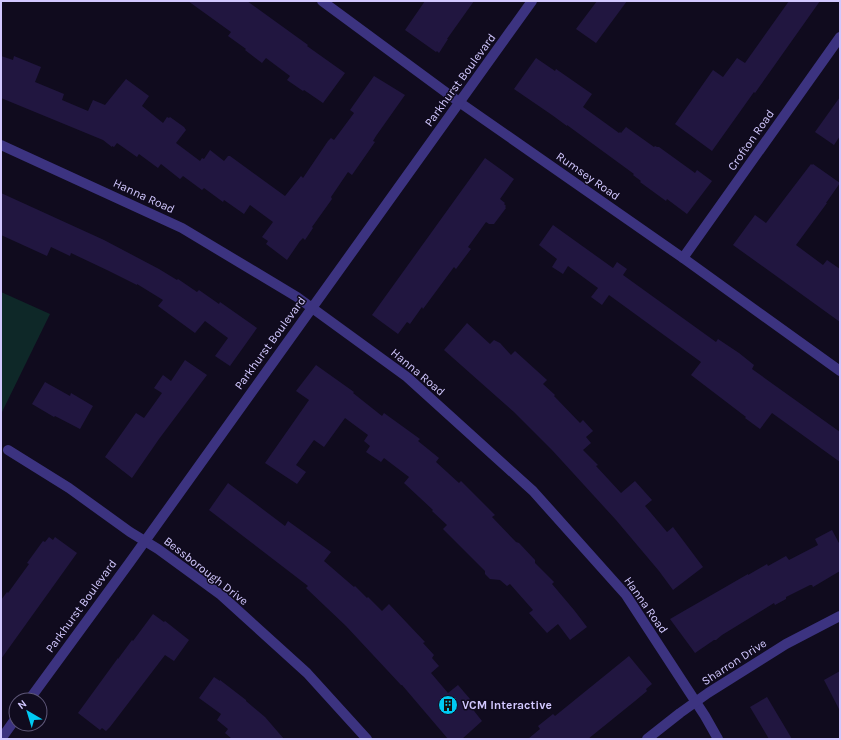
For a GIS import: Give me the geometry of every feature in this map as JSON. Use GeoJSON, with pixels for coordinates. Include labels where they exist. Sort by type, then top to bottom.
{"type":"FeatureCollection","features":[{"type":"Feature","properties":{"kind":"street","name":"Rumsey Road"},"geometry":{"type":"LineString","coordinates":[[322,1],[459,102],[683,258],[840,371]]}},
{"type":"Feature","properties":{"kind":"street","name":"Parkhurst Boulevard"},"geometry":{"type":"LineString","coordinates":[[35,692],[532,1]]}},
{"type":"Feature","properties":{"kind":"street","name":"Crofton Road"},"geometry":{"type":"LineString","coordinates":[[683,258],[838,44]]}},
{"type":"Feature","properties":{"kind":"street","name":"Hanna Road"},"geometry":{"type":"LineString","coordinates":[[1,145],[182,228],[312,307],[408,378],[533,491],[626,595],[696,702],[718,739]]}},
{"type":"Feature","properties":{"kind":"street","name":"Bessborough Drive"},"geometry":{"type":"LineString","coordinates":[[8,450],[69,488],[144,541],[158,549],[226,600],[307,673],[367,739]]}},
{"type":"Feature","properties":{"kind":"street","name":"Sharron Drive"},"geometry":{"type":"LineString","coordinates":[[647,739],[696,702],[786,644],[840,616]]}},
{"type":"Feature","properties":{"kind":"street"},"geometry":{"type":"LineString","coordinates":[[1,739],[8,729]]}},
{"type":"Feature","properties":{"kind":"green space"},"geometry":{"type":"Polygon","coordinates":[[[1,292],[50,314],[1,414],[1,292]]]}},
{"type":"Feature","properties":{"kind":"building"},"geometry":{"type":"Polygon","coordinates":[[[188,1],[247,1],[345,73],[323,103],[287,80],[290,76],[266,58],[262,63],[228,36],[231,32],[188,1]]]}},
{"type":"Feature","properties":{"kind":"building"},"geometry":{"type":"Polygon","coordinates":[[[425,1],[474,1],[439,53],[405,30],[425,1]]]}},
{"type":"Feature","properties":{"kind":"building"},"geometry":{"type":"Polygon","coordinates":[[[597,1],[627,1],[596,43],[576,29],[597,1]]]}},
{"type":"Feature","properties":{"kind":"building"},"geometry":{"type":"Polygon","coordinates":[[[789,1],[820,1],[712,151],[675,124],[713,70],[723,77],[737,58],[745,63],[789,1]]]}},
{"type":"Feature","properties":{"kind":"building"},"geometry":{"type":"Polygon","coordinates":[[[1,56],[13,60],[14,56],[41,67],[35,82],[64,94],[62,100],[88,111],[93,100],[105,105],[126,79],[149,96],[142,106],[163,123],[167,117],[170,117],[184,127],[186,130],[176,143],[200,161],[202,158],[204,159],[210,150],[224,161],[228,156],[230,156],[285,196],[301,176],[303,178],[328,141],[331,138],[334,140],[354,113],[350,110],[374,76],[405,95],[376,136],[373,141],[375,142],[352,175],[348,172],[305,240],[303,238],[300,241],[287,260],[266,244],[268,241],[262,237],[273,222],[250,205],[244,214],[224,200],[223,202],[204,188],[202,190],[183,176],[180,179],[161,164],[158,168],[139,154],[137,157],[117,143],[114,147],[112,147],[103,140],[1,98],[1,56]]]}},
{"type":"Feature","properties":{"kind":"building"},"geometry":{"type":"Polygon","coordinates":[[[536,58],[555,71],[556,69],[592,94],[583,107],[619,133],[621,133],[626,127],[654,147],[659,147],[695,173],[697,170],[712,181],[687,214],[640,182],[641,181],[633,175],[634,174],[567,125],[514,89],[536,58]]]}},
{"type":"Feature","properties":{"kind":"building"},"geometry":{"type":"Polygon","coordinates":[[[840,97],[840,136],[834,145],[815,132],[840,97]]]}},
{"type":"Feature","properties":{"kind":"building"},"geometry":{"type":"Polygon","coordinates":[[[485,158],[514,179],[500,199],[505,203],[506,208],[494,224],[489,224],[486,222],[468,247],[471,249],[456,269],[454,267],[423,309],[422,307],[410,324],[407,322],[398,334],[372,315],[485,158]]]}},
{"type":"Feature","properties":{"kind":"building"},"geometry":{"type":"Polygon","coordinates":[[[811,164],[840,183],[796,245],[823,265],[827,260],[840,269],[840,322],[733,245],[755,215],[766,223],[811,164]]]}},
{"type":"Feature","properties":{"kind":"building"},"geometry":{"type":"Polygon","coordinates":[[[1,193],[104,240],[177,280],[178,279],[197,292],[199,290],[219,304],[220,302],[257,328],[230,366],[215,356],[228,338],[205,321],[195,333],[158,306],[163,300],[137,284],[71,253],[70,256],[51,247],[47,256],[1,235],[1,193]]]}},
{"type":"Feature","properties":{"kind":"building"},"geometry":{"type":"Polygon","coordinates":[[[553,225],[613,268],[617,262],[627,269],[623,275],[716,342],[718,339],[739,353],[754,365],[752,369],[840,432],[840,462],[772,413],[760,429],[691,375],[701,362],[609,295],[602,305],[591,297],[598,288],[568,266],[563,274],[552,267],[557,259],[539,245],[553,225]]]}},
{"type":"Feature","properties":{"kind":"building"},"geometry":{"type":"Polygon","coordinates":[[[467,323],[490,344],[494,340],[500,343],[511,355],[515,351],[547,380],[543,384],[580,423],[583,420],[593,431],[586,437],[591,443],[583,450],[598,465],[596,466],[621,493],[635,481],[652,500],[645,506],[667,532],[673,527],[703,567],[673,590],[616,520],[552,450],[514,412],[444,350],[467,323]]]}},
{"type":"Feature","properties":{"kind":"building"},"geometry":{"type":"Polygon","coordinates":[[[185,360],[207,375],[132,478],[105,457],[136,413],[144,418],[162,393],[154,388],[163,375],[171,381],[185,360]]]}},
{"type":"Feature","properties":{"kind":"building"},"geometry":{"type":"Polygon","coordinates":[[[316,365],[354,392],[353,393],[382,416],[384,413],[420,439],[418,441],[439,458],[436,462],[459,483],[461,481],[495,515],[492,517],[535,560],[535,563],[554,582],[552,584],[587,627],[570,640],[558,624],[547,633],[529,613],[533,610],[510,584],[507,586],[500,580],[490,579],[485,574],[485,571],[443,529],[447,525],[404,483],[409,477],[384,458],[381,462],[366,452],[370,446],[364,441],[368,435],[345,418],[324,447],[314,440],[296,465],[306,472],[297,484],[265,463],[309,400],[296,391],[316,365]]]}},
{"type":"Feature","properties":{"kind":"building"},"geometry":{"type":"Polygon","coordinates":[[[45,382],[70,396],[71,393],[93,406],[80,429],[55,416],[54,417],[32,404],[45,382]]]}},
{"type":"Feature","properties":{"kind":"building"},"geometry":{"type":"Polygon","coordinates":[[[228,483],[285,526],[288,521],[331,552],[324,561],[354,587],[355,586],[367,598],[368,597],[382,611],[389,604],[425,642],[423,643],[434,655],[432,658],[439,666],[431,673],[448,693],[458,685],[470,699],[467,702],[482,721],[462,739],[448,739],[402,685],[346,626],[306,588],[308,586],[209,510],[228,483]]]}},
{"type":"Feature","properties":{"kind":"building"},"geometry":{"type":"Polygon","coordinates":[[[832,530],[840,545],[840,571],[813,587],[810,585],[786,597],[786,599],[775,605],[774,603],[695,653],[670,619],[767,564],[768,566],[786,556],[789,560],[818,545],[815,539],[832,530]]]}},
{"type":"Feature","properties":{"kind":"building"},"geometry":{"type":"Polygon","coordinates":[[[49,537],[53,540],[55,537],[77,553],[1,659],[1,600],[7,592],[8,593],[29,564],[27,563],[43,541],[45,542],[49,537]]]}},
{"type":"Feature","properties":{"kind":"building"},"geometry":{"type":"Polygon","coordinates":[[[153,614],[164,622],[165,621],[189,640],[174,661],[165,655],[110,727],[106,731],[102,728],[100,730],[78,713],[118,658],[153,614]]]}},
{"type":"Feature","properties":{"kind":"building"},"geometry":{"type":"Polygon","coordinates":[[[629,656],[652,684],[646,689],[647,691],[635,701],[588,739],[528,739],[540,729],[538,726],[553,714],[555,716],[629,656]]]}},
{"type":"Feature","properties":{"kind":"building"},"geometry":{"type":"Polygon","coordinates":[[[840,671],[840,711],[824,680],[840,671]]]}},
{"type":"Feature","properties":{"kind":"building"},"geometry":{"type":"Polygon","coordinates":[[[214,677],[246,700],[265,717],[284,739],[232,739],[225,733],[228,729],[217,720],[221,714],[199,698],[214,677]]]}},
{"type":"Feature","properties":{"kind":"building"},"geometry":{"type":"Polygon","coordinates":[[[767,697],[792,739],[769,739],[750,707],[767,697]]]}},
{"type":"Feature","properties":{"kind":"place","name":"VCM Interactive"},"geometry":{"type":"Point","coordinates":[448,705]}}]}
